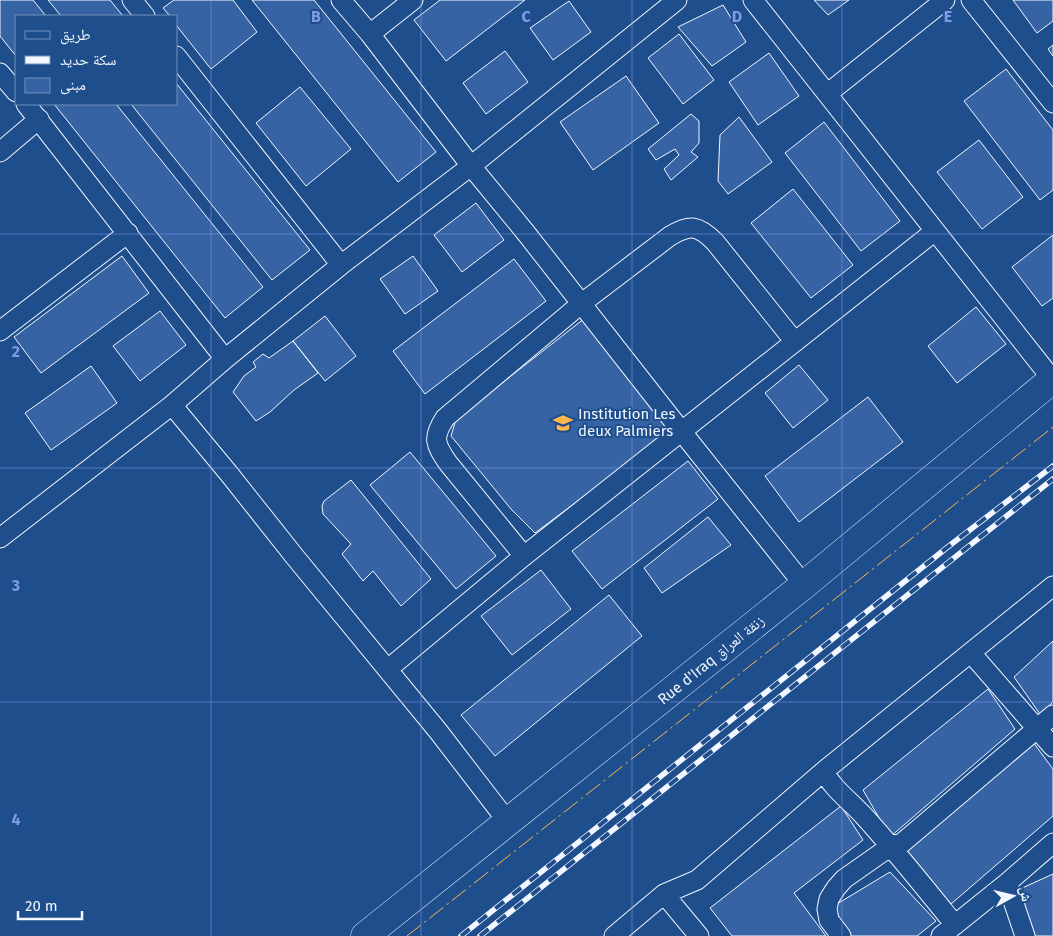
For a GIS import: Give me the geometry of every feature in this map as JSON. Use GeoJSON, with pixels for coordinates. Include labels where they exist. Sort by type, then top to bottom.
{"type":"FeatureCollection","features":[{"type":"Feature","properties":{"kind":"street"},"geometry":{"type":"LineString","coordinates":[[132,0],[144,15]]}},
{"type":"Feature","properties":{"kind":"street"},"geometry":{"type":"LineString","coordinates":[[341,0],[370,34],[471,166],[804,585]]}},
{"type":"Feature","properties":{"kind":"street"},"geometry":{"type":"LineString","coordinates":[[370,34],[413,0]]}},
{"type":"Feature","properties":{"kind":"street"},"geometry":{"type":"LineString","coordinates":[[0,538],[172,405],[225,359],[341,265],[471,166],[678,0]]}},
{"type":"Feature","properties":{"kind":"street"},"geometry":{"type":"LineString","coordinates":[[753,0],[1053,379]]}},
{"type":"Feature","properties":{"kind":"street"},"geometry":{"type":"LineString","coordinates":[[971,0],[1053,103]]}},
{"type":"Feature","properties":{"kind":"street"},"geometry":{"type":"LineString","coordinates":[[827,94],[940,2]]}},
{"type":"Feature","properties":{"kind":"street"},"geometry":{"type":"LineString","coordinates":[[178,59],[341,265]]}},
{"type":"Feature","properties":{"kind":"street"},"geometry":{"type":"LineString","coordinates":[[0,73],[15,91]]}},
{"type":"Feature","properties":{"kind":"street"},"geometry":{"type":"LineString","coordinates":[[27,105],[225,359]]}},
{"type":"Feature","properties":{"kind":"street"},"geometry":{"type":"LineString","coordinates":[[0,152],[39,119]]}},
{"type":"Feature","properties":{"kind":"street"},"geometry":{"type":"LineString","coordinates":[[524,556],[448,463],[436,441],[438,428],[445,418],[582,304],[670,236],[681,229],[691,227],[702,230],[715,242],[795,342]]}},
{"type":"Feature","properties":{"kind":"street"},"geometry":{"type":"LineString","coordinates":[[388,669],[524,556],[935,231]]}},
{"type":"Feature","properties":{"kind":"street"},"geometry":{"type":"LineString","coordinates":[[0,331],[128,233]]}},
{"type":"Feature","properties":{"kind":"street","name":"Rue d'Iraq زنقة العراق"},"geometry":{"type":"LineString","coordinates":[[365,936],[804,585],[1053,379]]}},
{"type":"Feature","properties":{"kind":"street"},"geometry":{"type":"LineString","coordinates":[[172,405],[438,731],[508,822]]}},
{"type":"Feature","properties":{"kind":"street"},"geometry":{"type":"LineString","coordinates":[[614,936],[664,894],[697,880],[824,771],[1053,586]]}},
{"type":"Feature","properties":{"kind":"street"},"geometry":{"type":"LineString","coordinates":[[971,653],[1053,747]]}},
{"type":"Feature","properties":{"kind":"street"},"geometry":{"type":"LineString","coordinates":[[841,936],[829,920],[827,908],[836,888],[844,879],[891,846],[902,843],[1053,715]]}},
{"type":"Feature","properties":{"kind":"street"},"geometry":{"type":"LineString","coordinates":[[824,771],[828,779],[891,846],[948,930],[1053,843]]}},
{"type":"Feature","properties":{"kind":"street"},"geometry":{"type":"LineString","coordinates":[[1007,883],[1025,936]]}},
{"type":"Feature","properties":{"kind":"street"},"geometry":{"type":"LineString","coordinates":[[664,894],[699,936]]}},
{"type":"Feature","properties":{"kind":"building"},"geometry":{"type":"Polygon","coordinates":[[[0,0],[33,0],[45,15],[15,15],[15,55],[0,36],[0,0]]]}},
{"type":"Feature","properties":{"kind":"building"},"geometry":{"type":"Polygon","coordinates":[[[48,0],[110,0],[122,15],[60,15],[48,0]]]}},
{"type":"Feature","properties":{"kind":"building"},"geometry":{"type":"Polygon","coordinates":[[[174,0],[233,0],[257,32],[211,69],[178,28],[178,15],[169,15],[163,8],[174,0]]]}},
{"type":"Feature","properties":{"kind":"building"},"geometry":{"type":"Polygon","coordinates":[[[252,0],[314,0],[436,152],[398,182],[252,0]]]}},
{"type":"Feature","properties":{"kind":"building"},"geometry":{"type":"Polygon","coordinates":[[[440,0],[525,0],[446,61],[414,20],[440,0]]]}},
{"type":"Feature","properties":{"kind":"building"},"geometry":{"type":"Polygon","coordinates":[[[814,0],[849,0],[828,15],[814,0]]]}},
{"type":"Feature","properties":{"kind":"building"},"geometry":{"type":"Polygon","coordinates":[[[1013,0],[1053,0],[1053,21],[1037,33],[1013,0]]]}},
{"type":"Feature","properties":{"kind":"building"},"geometry":{"type":"Polygon","coordinates":[[[569,1],[591,32],[553,60],[530,28],[569,1]]]}},
{"type":"Feature","properties":{"kind":"building"},"geometry":{"type":"Polygon","coordinates":[[[723,5],[746,42],[712,66],[678,27],[723,5]]]}},
{"type":"Feature","properties":{"kind":"building"},"geometry":{"type":"Polygon","coordinates":[[[679,34],[714,80],[683,104],[648,58],[679,34]]]}},
{"type":"Feature","properties":{"kind":"building"},"geometry":{"type":"Polygon","coordinates":[[[1053,45],[1053,56],[1048,49],[1053,45]]]}},
{"type":"Feature","properties":{"kind":"building"},"geometry":{"type":"Polygon","coordinates":[[[505,51],[528,82],[486,114],[463,83],[505,51]]]}},
{"type":"Feature","properties":{"kind":"building"},"geometry":{"type":"Polygon","coordinates":[[[769,53],[799,96],[758,125],[729,82],[769,53]]]}},
{"type":"Feature","properties":{"kind":"building"},"geometry":{"type":"Polygon","coordinates":[[[1006,69],[1053,130],[1053,190],[1040,200],[964,101],[1006,69]]]}},
{"type":"Feature","properties":{"kind":"building"},"geometry":{"type":"Polygon","coordinates":[[[626,76],[659,123],[593,170],[560,122],[626,76]]]}},
{"type":"Feature","properties":{"kind":"building"},"geometry":{"type":"Polygon","coordinates":[[[178,85],[310,250],[272,280],[132,105],[178,105],[178,85]]]}},
{"type":"Feature","properties":{"kind":"building"},"geometry":{"type":"Polygon","coordinates":[[[300,87],[351,149],[306,186],[256,123],[300,87]]]}},
{"type":"Feature","properties":{"kind":"building"},"geometry":{"type":"Polygon","coordinates":[[[55,105],[117,105],[263,287],[225,318],[55,105]]]}},
{"type":"Feature","properties":{"kind":"building"},"geometry":{"type":"Polygon","coordinates":[[[691,114],[699,121],[699,143],[691,152],[698,157],[671,180],[664,169],[679,155],[675,149],[656,160],[648,149],[691,114]]]}},
{"type":"Feature","properties":{"kind":"building"},"geometry":{"type":"Polygon","coordinates":[[[739,117],[772,162],[728,194],[718,181],[720,135],[739,117]]]}},
{"type":"Feature","properties":{"kind":"building"},"geometry":{"type":"Polygon","coordinates":[[[824,122],[900,221],[861,251],[785,153],[824,122]]]}},
{"type":"Feature","properties":{"kind":"building"},"geometry":{"type":"Polygon","coordinates":[[[979,140],[1023,197],[982,229],[937,172],[979,140]]]}},
{"type":"Feature","properties":{"kind":"building"},"geometry":{"type":"Polygon","coordinates":[[[793,189],[853,265],[811,298],[751,223],[793,189]]]}},
{"type":"Feature","properties":{"kind":"building"},"geometry":{"type":"Polygon","coordinates":[[[476,203],[504,240],[462,272],[434,235],[476,203]]]}},
{"type":"Feature","properties":{"kind":"building"},"geometry":{"type":"Polygon","coordinates":[[[1053,235],[1053,298],[1042,306],[1012,267],[1053,235]]]}},
{"type":"Feature","properties":{"kind":"building"},"geometry":{"type":"Polygon","coordinates":[[[122,256],[149,293],[41,373],[14,337],[122,256]]]}},
{"type":"Feature","properties":{"kind":"building"},"geometry":{"type":"Polygon","coordinates":[[[413,256],[438,291],[405,314],[380,279],[413,256]]]}},
{"type":"Feature","properties":{"kind":"building"},"geometry":{"type":"Polygon","coordinates":[[[514,259],[546,301],[425,394],[393,351],[514,259]]]}},
{"type":"Feature","properties":{"kind":"building"},"geometry":{"type":"Polygon","coordinates":[[[976,307],[1006,344],[957,383],[928,346],[976,307]]]}},
{"type":"Feature","properties":{"kind":"building"},"geometry":{"type":"Polygon","coordinates":[[[160,311],[186,345],[140,381],[113,346],[160,311]]]}},
{"type":"Feature","properties":{"kind":"building"},"geometry":{"type":"Polygon","coordinates":[[[325,316],[356,356],[325,381],[293,341],[325,316]]]}},
{"type":"Feature","properties":{"kind":"building","name":"Institution Les deux Palmiers"},"geometry":{"type":"Polygon","coordinates":[[[585,318],[675,428],[535,533],[511,509],[451,436],[456,419],[585,318]]]}},
{"type":"Feature","properties":{"kind":"building"},"geometry":{"type":"Polygon","coordinates":[[[293,341],[318,373],[256,421],[233,392],[244,376],[256,367],[253,362],[263,354],[269,358],[293,341]]]}},
{"type":"Feature","properties":{"kind":"building"},"geometry":{"type":"Polygon","coordinates":[[[799,365],[828,400],[793,428],[765,393],[799,365]]]}},
{"type":"Feature","properties":{"kind":"building"},"geometry":{"type":"Polygon","coordinates":[[[91,366],[117,403],[51,450],[25,413],[91,366]]]}},
{"type":"Feature","properties":{"kind":"building"},"geometry":{"type":"Polygon","coordinates":[[[868,397],[903,442],[799,522],[765,476],[868,397]]]}},
{"type":"Feature","properties":{"kind":"building"},"geometry":{"type":"Polygon","coordinates":[[[410,452],[496,556],[456,589],[370,485],[410,452]]]}},
{"type":"Feature","properties":{"kind":"building"},"geometry":{"type":"Polygon","coordinates":[[[688,461],[718,499],[602,589],[572,551],[688,461]]]}},
{"type":"Feature","properties":{"kind":"building"},"geometry":{"type":"Polygon","coordinates":[[[351,480],[431,579],[401,606],[373,571],[363,581],[342,554],[351,544],[323,514],[322,506],[324,501],[351,480]]]}},
{"type":"Feature","properties":{"kind":"building"},"geometry":{"type":"Polygon","coordinates":[[[708,517],[731,545],[662,593],[644,568],[708,517]]]}},
{"type":"Feature","properties":{"kind":"building"},"geometry":{"type":"Polygon","coordinates":[[[541,570],[571,609],[512,655],[481,616],[541,570]]]}},
{"type":"Feature","properties":{"kind":"building"},"geometry":{"type":"Polygon","coordinates":[[[609,595],[642,636],[495,756],[461,715],[609,595]]]}},
{"type":"Feature","properties":{"kind":"building"},"geometry":{"type":"Polygon","coordinates":[[[1053,641],[1053,702],[1040,714],[1014,677],[1053,641]]]}},
{"type":"Feature","properties":{"kind":"building"},"geometry":{"type":"Polygon","coordinates":[[[988,689],[1015,729],[890,837],[863,790],[988,689]]]}},
{"type":"Feature","properties":{"kind":"building"},"geometry":{"type":"Polygon","coordinates":[[[1033,742],[1053,769],[1053,816],[951,904],[905,848],[1033,742]]]}},
{"type":"Feature","properties":{"kind":"building"},"geometry":{"type":"Polygon","coordinates":[[[841,806],[863,840],[794,893],[826,936],[732,936],[710,908],[841,806]]]}},
{"type":"Feature","properties":{"kind":"building"},"geometry":{"type":"Polygon","coordinates":[[[890,872],[936,921],[917,936],[851,936],[832,907],[890,872]]]}},
{"type":"Feature","properties":{"kind":"building"},"geometry":{"type":"Polygon","coordinates":[[[1053,874],[1053,936],[1034,936],[1020,889],[1053,874]]]}},
{"type":"Feature","properties":{"kind":"railway"},"geometry":{"type":"LineString","coordinates":[[461,936],[949,546],[1053,466]]}},
{"type":"Feature","properties":{"kind":"railway"},"geometry":{"type":"LineString","coordinates":[[480,936],[1053,479]]}},
{"type":"Feature","properties":{"kind":"power"},"geometry":{"type":"LineString","coordinates":[[407,936],[1053,427]]}},
{"type":"Feature","properties":{"kind":"place","name":"Institution Les deux Palmiers"},"geometry":{"type":"Point","coordinates":[563,423]}}]}
